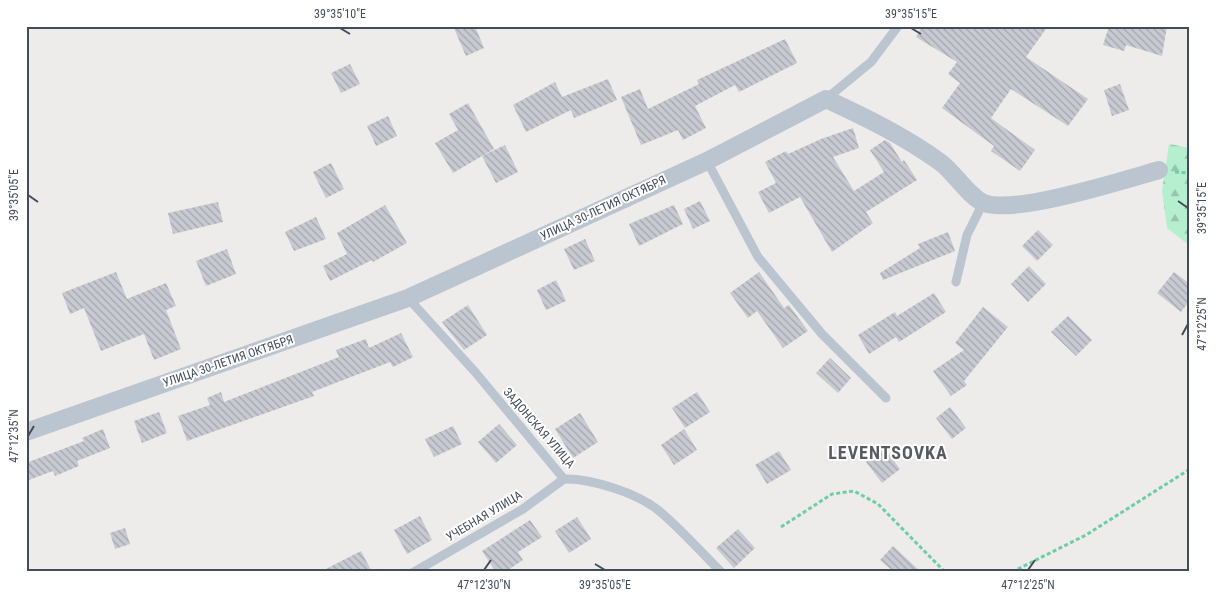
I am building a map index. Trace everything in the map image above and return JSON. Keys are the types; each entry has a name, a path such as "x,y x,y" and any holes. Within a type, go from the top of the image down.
{"street":[{"name":"УЛИЦА 30-ЛЕТИЯ ОКТЯБРЯ","path":"26,432 408,298 706,160 826,99"},
{"path":"826,99 871,119 941,162 983,203 1002,208 1052,198 1159,170"}],"lane":[{"path":"826,99 871,62 898,26"},
{"path":"706,160 758,257 822,334 886,398"},
{"path":"956,282 967,235 983,203"},
{"name":"ЗАДОНСКАЯ УЛИЦА","path":"408,298 476,373 564,479 580,478 632,495 657,509 721,572"},
{"name":"УЧЕБНАЯ УЛИЦА","path":"414,572 523,509 564,479"}],"path":[{"path":"1012,572 1086,535 1190,469"},
{"path":"781,527 832,494 854,491 878,504 945,572"}],"green space":[{"path":"1169,144 1190,148 1190,246 1167,228 1162,191"}],"building":[{"path":"453,26 475,26 484,48 466,56"},
{"path":"922,26 1048,26 1026,57 1088,99 1068,126 1011,89 991,118 1035,150 1020,171 991,151 994,146 942,108 960,83 948,74 957,62 916,37"},
{"path":"1109,26 1167,26 1162,56 1126,45 1124,51 1103,45"},
{"path":"785,39 797,63 739,92 735,85 695,106 706,128 683,140 678,130 641,145 621,97 640,89 648,109 699,84 697,80"},
{"path":"350,64 360,84 341,93 331,73"},
{"path":"608,79 617,100 574,118 571,110 526,132 513,105 555,82 562,97"},
{"path":"1120,84 1129,110 1112,116 1104,90"},
{"path":"468,103 494,149 453,173 435,143 458,130 449,114"},
{"path":"388,116 397,136 376,146 367,126"},
{"path":"853,128 859,148 833,157 854,191 884,172 870,150 885,140 890,143 902,162 904,160 917,180 866,212 873,223 832,252 800,197 769,213 758,192 776,183 765,162 786,151 788,154 821,139"},
{"path":"505,145 518,172 496,183 482,156"},
{"path":"331,163 344,189 326,198 313,172"},
{"path":"700,201 710,221 693,229 684,209"},
{"path":"218,202 223,222 173,234 168,213"},
{"path":"385,205 407,243 373,262 372,260 330,281 323,266 347,254 337,233"},
{"path":"674,205 683,224 639,246 629,224"},
{"path":"316,217 326,239 294,251 285,232"},
{"path":"1038,230 1053,245 1037,261 1022,246"},
{"path":"948,232 955,251 883,280 880,273 920,248 918,244"},
{"path":"585,239 595,261 574,270 564,249"},
{"path":"227,249 236,274 206,286 196,261"},
{"path":"1029,266 1046,284 1028,302 1011,284"},
{"path":"116,272 127,299 166,283 176,306 166,310 181,349 154,360 144,334 101,351 84,308 70,314 62,293"},
{"path":"759,272 784,308 789,305 808,331 783,348 757,311 748,318 730,293"},
{"path":"1174,272 1190,284 1190,300 1181,312 1157,293"},
{"path":"556,280 566,301 546,310 537,290"},
{"path":"934,293 946,312 899,342 896,337 869,354 858,335 895,312 897,316"},
{"path":"468,305 487,335 464,350 442,322"},
{"path":"983,307 1008,327 964,381 967,385 951,396 933,371 964,350 955,343"},
{"path":"1068,316 1092,340 1076,356 1051,332"},
{"path":"401,333 413,357 393,367 390,362 312,392 314,396 187,441 178,416 210,405 207,398 221,392 224,402 339,357 336,350 366,339 369,348"},
{"path":"830,358 851,378 838,393 816,373"},
{"path":"697,392 710,412 685,428 672,408"},
{"path":"950,407 966,428 952,439 936,418"},
{"path":"159,412 167,433 142,443 134,421"},
{"path":"580,413 598,442 573,458 555,429"},
{"path":"499,424 517,445 496,463 478,442"},
{"path":"453,426 462,444 434,457 425,439"},
{"path":"103,429 110,448 77,461 79,466 55,476 53,471 26,481 26,463 84,441 82,438"},
{"path":"684,429 697,450 674,465 661,445"},
{"path":"884,448 900,469 882,483 866,462"},
{"path":"779,451 791,470 767,484 755,465"},
{"path":"420,516 432,540 407,554 394,530"},
{"path":"577,517 591,539 569,553 555,531"},
{"path":"530,520 542,537 518,552 523,560 505,572 496,572 482,551"},
{"path":"125,528 130,544 115,549 110,533"},
{"path":"738,529 755,548 734,568 716,548"},
{"path":"893,546 921,572 894,572 880,560"},
{"path":"361,551 372,572 320,572"}],"district":[{"name":"LEVENTSOVKA","path":"888,453"}]}
